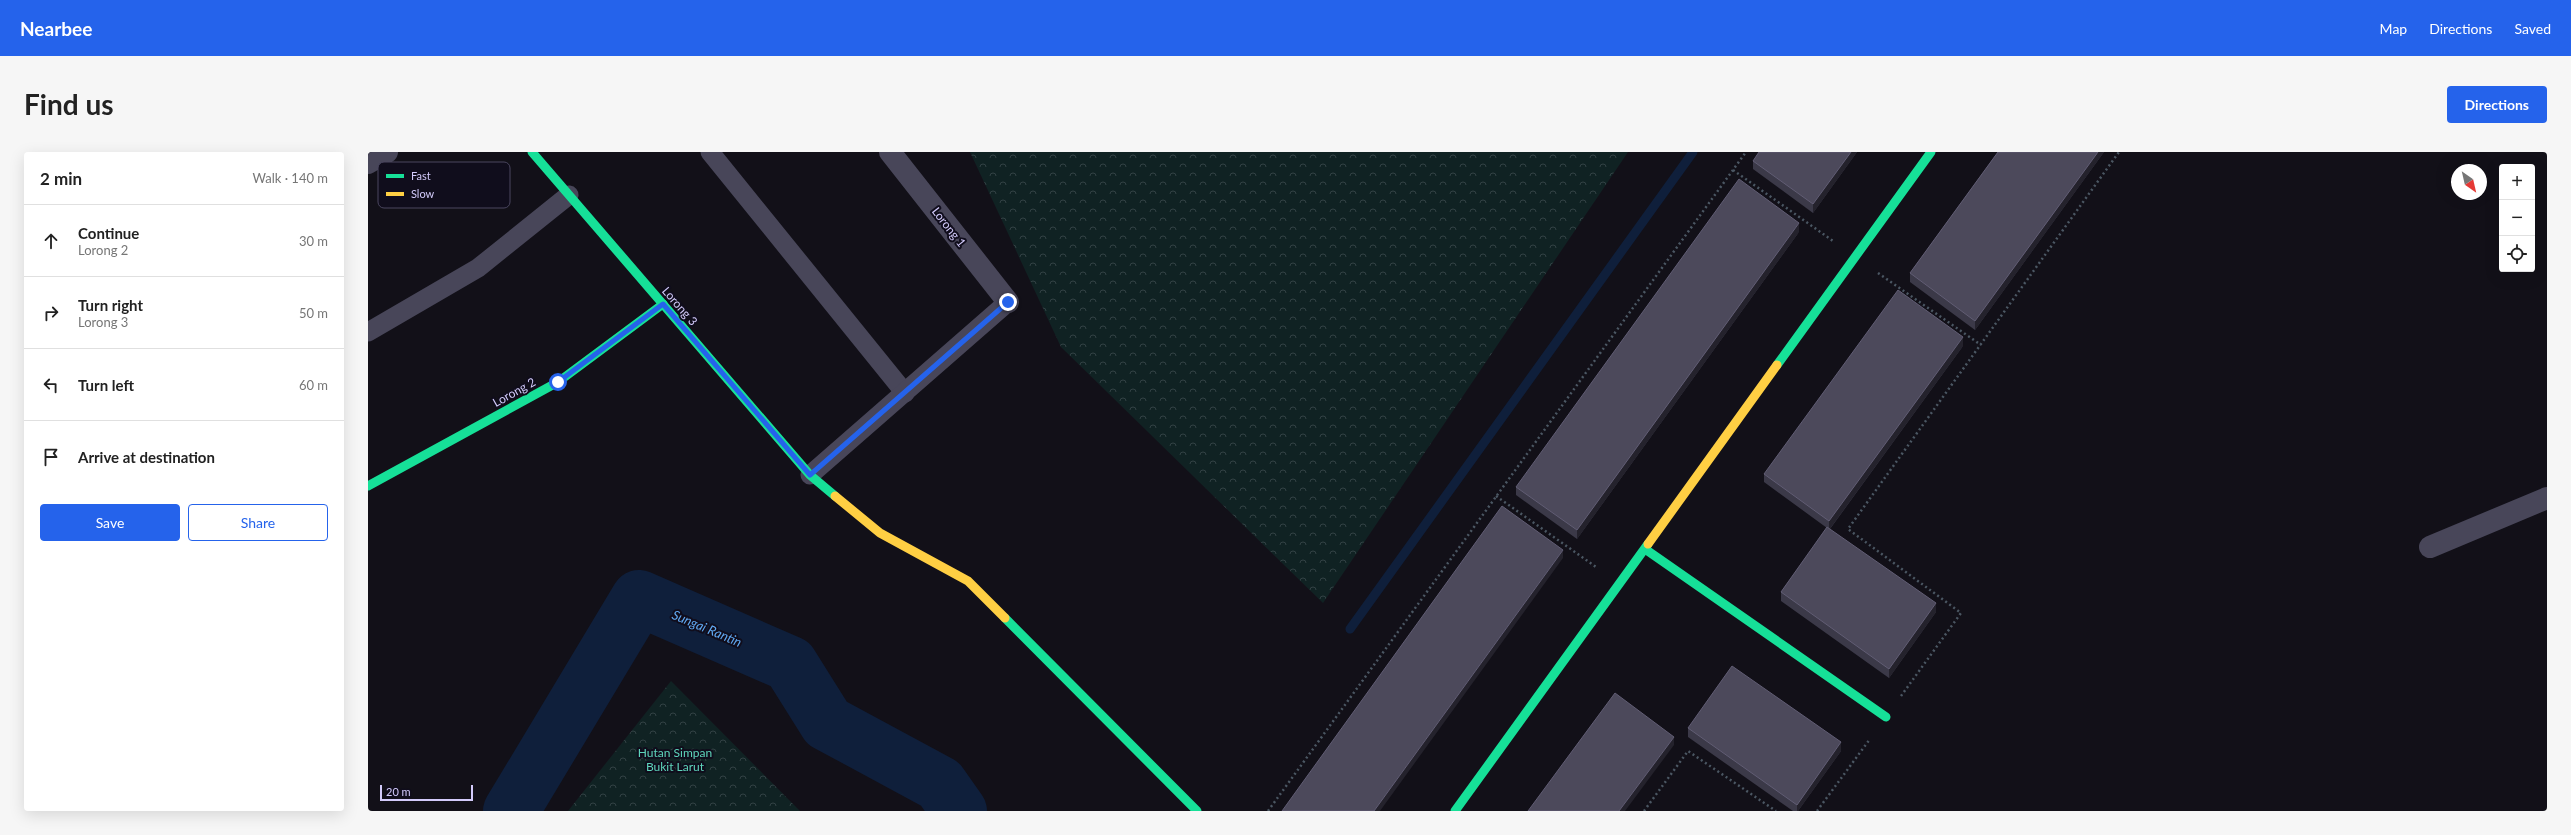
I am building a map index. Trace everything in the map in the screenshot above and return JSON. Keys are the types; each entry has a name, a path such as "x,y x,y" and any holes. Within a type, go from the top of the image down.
{"street":[{"path":"368,162 387,152"},
{"name":"Lorong 3","path":"532,152 810,475 880,533 968,581 1197,811"},
{"name":"Lorong 1","path":"890,152 1008,302"},
{"path":"1455,811 1931,152"},
{"name":"Lorong 2","path":"368,486 558,382 663,304"},
{"path":"2430,547 2547,498"},
{"path":"1645,550 1886,717"}],"lane":[{"path":"710,152 905,393"},
{"path":"368,332 478,268 569,195"},
{"path":"810,475 1008,302"}],"path":[{"path":"1268,811 1746,152"},
{"path":"1817,811 1961,613 1848,529 2119,152"},
{"path":"1496,496 1620,584"},
{"path":"1644,811 1688,751 1776,811"}],"green space":[{"path":"970,152 1628,152 1323,603 1061,347"},
{"name":"Hutan Simpan Bukit Larut","path":"671,681 800,811 568,811"}],"building":[{"path":"1759,152 1851,152 1813,204 1753,161"},
{"path":"1998,152 2098,152 1975,321 1910,273"},
{"path":"1739,179 1799,223 1577,530 1516,487"},
{"path":"1898,290 1963,337 1829,521 1764,474"},
{"path":"1502,506 1563,550 1374,811 1282,811"},
{"path":"1827,527 1936,603 1889,669 1781,592"},
{"path":"1732,666 1841,742 1797,805 1688,728"},
{"path":"1615,693 1674,737 1619,811 1528,811"}],"waterway":[{"path":"1350,629 1693,152"},
{"name":"Sungai Rantin","path":"511,811 639,598 790,664 827,723 940,784 959,811"}],"traffic: fast":[{"path":"532,152 810,475 835,496"},
{"path":"1777,365 1931,152"},
{"path":"368,486 558,382 663,304"},
{"path":"1455,811 1648,544"},
{"path":"1645,549 1886,717"},
{"path":"1005,618 1197,811"}],"traffic: slow":[{"path":"1648,544 1777,365"},
{"path":"835,496 880,533 968,581 1005,618"}],"route":[{"path":"558,382 663,304 810,475 1008,302"}]}
